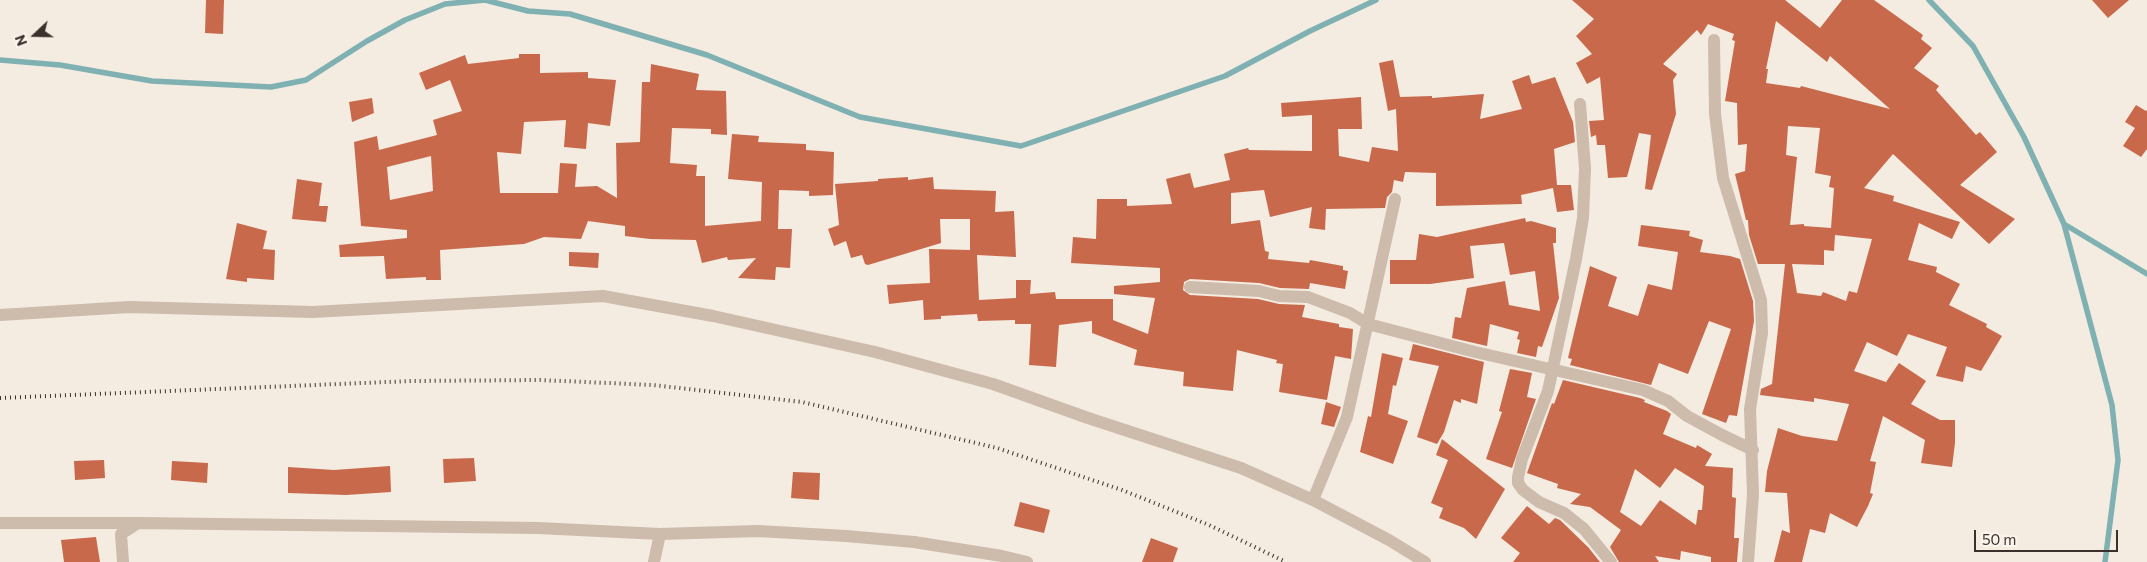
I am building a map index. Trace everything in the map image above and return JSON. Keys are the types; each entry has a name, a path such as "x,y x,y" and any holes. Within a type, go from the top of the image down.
{"street":[{"path":"1714,40 1715,114 1723,178 1761,300 1762,333 1750,410 1753,450 1753,494 1748,562"},
{"path":"1580,104 1586,168 1583,218 1564,321 1548,391 1522,458 1518,483 1523,490 1539,502 1564,514 1584,529 1611,562"},
{"path":"1313,500 1347,417 1395,199"},
{"path":"1190,287 1259,291 1279,296 1308,297 1350,313 1368,324 1475,352 1553,368 1643,390 1668,401 1687,416 1722,436 1753,450"},
{"path":"0,315 129,307 313,312 603,296 713,316 875,352 993,384 1088,418 1241,468 1313,500 1389,540 1425,562"},
{"path":"0,523 538,528 660,534 758,532 846,536 914,542 1001,559 1027,562"},
{"path":"123,562 121,534 138,523"},
{"path":"654,562 660,534"}],"building":[{"path":"206,0 224,0 223,34 205,33"},
{"path":"1572,0 1785,0 1820,28 1842,0 1874,0 1923,35 1921,39 1932,48 1914,68 1939,86 1936,90 1976,135 1980,132 1997,152 1960,185 2015,219 1989,244 1893,154 1864,188 1894,196 1893,201 1960,222 1952,239 1919,223 1908,260 1937,267 1936,272 1960,284 1949,305 1987,324 1986,327 2002,336 1981,371 1966,366 1963,382 1936,376 1947,347 1908,334 1897,356 1867,342 1854,371 1886,382 1899,363 1926,381 1911,404 1940,420 1955,420 1952,467 1921,463 1925,440 1883,416 1870,461 1876,462 1870,493 1873,494 1857,527 1830,513 1825,533 1810,529 1802,562 1774,562 1782,530 1790,533 1787,493 1765,492 1767,471 1778,428 1802,436 1837,441 1849,404 1814,398 1814,402 1760,395 1761,389 1772,384 1785,264 1758,264 1749,235 1748,220 1746,220 1735,174 1745,171 1747,144 1738,145 1737,103 1725,101 1735,41 1732,40 1734,34 1708,24 1701,35 1697,30 1663,64 1677,74 1673,80 1676,114 1652,190 1645,189 1651,135 1639,133 1627,177 1608,178 1605,145 1597,145 1596,135 1591,137 1589,121 1604,120 1600,77 1587,84 1576,63 1592,54 1576,36 1594,19","holes":["1776,21 1827,62 1830,56 1890,109 1801,86 1800,88 1766,83 1768,69 1766,69","1788,126 1820,128 1815,173 1831,176 1829,187 1834,188 1831,228 1804,226 1804,224 1790,225 1797,157 1786,155","1835,235 1872,239 1857,293 1849,291 1846,301 1823,292 1821,296 1797,293 1792,264 1824,265 1824,250 1834,251"]},
{"path":"2092,0 2129,0 2108,18"},
{"path":"519,54 540,54 540,73 588,72 588,78 616,80 610,126 588,123 586,149 564,147 566,120 524,122 521,154 497,152 500,193 558,193 560,163 577,164 575,187 597,186 617,198 616,143 640,142 642,82 650,82 651,64 699,74 696,90 726,91 727,135 711,134 711,129 672,128 670,163 697,165 696,176 705,176 705,226 761,221 762,182 728,179 732,134 759,136 758,142 806,144 806,150 834,152 833,195 809,196 809,191 779,190 778,229 792,229 790,268 776,267 775,280 738,278 756,258 728,260 727,257 702,263 696,240 650,239 625,236 625,226 588,221 581,239 544,237 524,244 440,250 441,280 426,280 426,277 386,279 384,256 340,257 339,245 407,238 407,230 361,226 354,142 377,136 379,150 437,135 433,120 462,111 450,80 426,90 419,73 465,55 468,64 519,58","holes":["431,156 433,191 390,200 387,167"]},
{"path":"1393,60 1400,97 1432,96 1432,98 1484,94 1480,119 1522,109 1512,81 1529,75 1532,84 1555,77 1573,122 1575,142 1554,149 1557,185 1571,185 1574,210 1557,212 1553,188 1521,195 1522,204 1436,206 1436,173 1405,172 1403,182 1394,180 1392,192 1387,197 1385,208 1326,209 1325,230 1309,228 1312,207 1270,217 1264,190 1231,193 1231,224 1260,220 1265,251 1269,252 1268,259 1309,263 1310,260 1343,266 1343,270 1348,271 1345,289 1310,283 1309,289 1280,288 1259,283 1190,279 1184,282 1183,290 1190,295 1258,299 1279,304 1305,305 1302,317 1339,324 1339,327 1353,329 1351,359 1335,356 1327,400 1279,392 1283,364 1276,363 1277,360 1237,350 1233,391 1183,386 1184,372 1134,365 1137,350 1092,333 1092,321 1059,325 1056,367 1029,365 1031,324 1015,324 1015,320 978,321 977,314 941,316 941,319 924,320 923,300 889,304 887,285 930,283 929,249 970,250 970,219 940,219 941,243 868,265 865,264 862,255 851,258 846,241 834,246 828,229 839,225 835,184 878,181 878,179 908,177 908,180 933,177 934,189 996,191 995,212 1014,211 1016,257 977,255 979,300 1016,298 1016,280 1031,280 1030,294 1055,292 1056,299 1113,299 1113,320 1148,334 1155,298 1114,294 1114,286 1160,282 1160,268 1071,263 1073,237 1096,239 1097,199 1127,199 1127,206 1172,204 1166,179 1190,173 1194,188 1230,180 1224,154 1248,148 1249,150 1312,151 1312,115 1282,117 1281,103 1361,97 1362,129 1338,129 1339,156 1369,162 1372,147 1398,151 1396,109 1388,111 1379,63"},
{"path":"372,98 374,113 352,122 349,102"},
{"path":"2136,105 2147,110 2147,149 2141,157 2123,146 2135,128 2125,122"},
{"path":"297,179 322,183 319,206 328,206 326,222 292,219"},
{"path":"1525,218 1526,222 1531,221 1556,228 1556,243 1553,243 1559,298 1542,347 1538,346 1536,357 1517,353 1520,340 1517,339 1519,332 1490,324 1487,346 1452,338 1455,317 1461,318 1467,288 1505,281 1509,305 1540,311 1535,271 1510,275 1504,243 1470,246 1474,278 1430,284 1390,284 1390,260 1416,260 1419,234 1437,237"},
{"path":"237,223 267,231 263,249 275,250 274,280 247,278 247,282 226,279"},
{"path":"1641,225 1690,231 1689,236 1703,240 1700,252 1740,259 1753,301 1754,321 1737,416 1729,415 1726,423 1702,414 1731,329 1709,321 1688,374 1659,363 1651,385 1570,365 1572,359 1568,358 1590,266 1617,277 1608,306 1638,316 1648,284 1672,290 1678,252 1638,246"},
{"path":"569,252 599,253 598,268 569,266"},
{"path":"1413,344 1484,362 1477,404 1461,399 1461,403 1454,400 1444,432 1437,444 1417,437 1439,366 1409,360"},
{"path":"1382,353 1403,358 1396,386 1393,385 1388,414 1408,421 1393,464 1360,452 1368,416 1371,417"},
{"path":"1510,369 1532,373 1527,397 1536,399 1512,468 1486,459 1502,412 1499,411"},
{"path":"1563,380 1640,398 1645,400 1644,402 1671,414 1663,434 1696,448 1697,445 1712,454 1705,466 1733,468 1732,497 1736,498 1734,538 1739,538 1737,562 1711,562 1711,557 1681,551 1680,560 1655,556 1659,562 1619,562 1610,547 1621,530 1590,507 1570,504 1581,494 1557,488 1558,484 1527,473 1552,403 1554,404","holes":["1675,468 1704,486 1702,510 1698,510 1696,525 1660,500 1641,526 1620,512 1635,469 1660,488"]},
{"path":"1326,402 1341,407 1334,427 1321,424"},
{"path":"1442,439 1505,489 1476,539 1464,528 1439,518 1443,508 1431,503 1448,460 1436,455"},
{"path":"474,458 476,481 444,483 443,459"},
{"path":"104,460 105,478 75,480 74,461"},
{"path":"172,461 208,463 207,483 171,480"},
{"path":"390,466 391,492 346,495 288,493 288,467 334,470"},
{"path":"793,472 820,473 819,500 791,498"},
{"path":"1020,502 1050,510 1044,533 1014,526"},
{"path":"1527,506 1549,524 1555,518 1560,520 1588,547 1600,562 1513,562 1520,553 1501,538"},
{"path":"96,537 100,562 64,562 61,540"},
{"path":"1151,538 1178,548 1173,562 1142,562"}],"waterway":[{"path":"0,60 60,65 152,81 271,87 306,80 367,41 405,20 445,4 485,0 528,11 570,14 707,55 860,117 1021,146 1225,76 1310,31 1376,0"},
{"path":"1929,0 1973,46 2024,137 2064,224 2112,405 2118,460 2105,562"},
{"path":"2064,224 2147,274"}],"railway":[{"path":"0,398 411,381 540,380 653,385 802,402 997,448 1122,490 1209,525 1286,562"}]}
